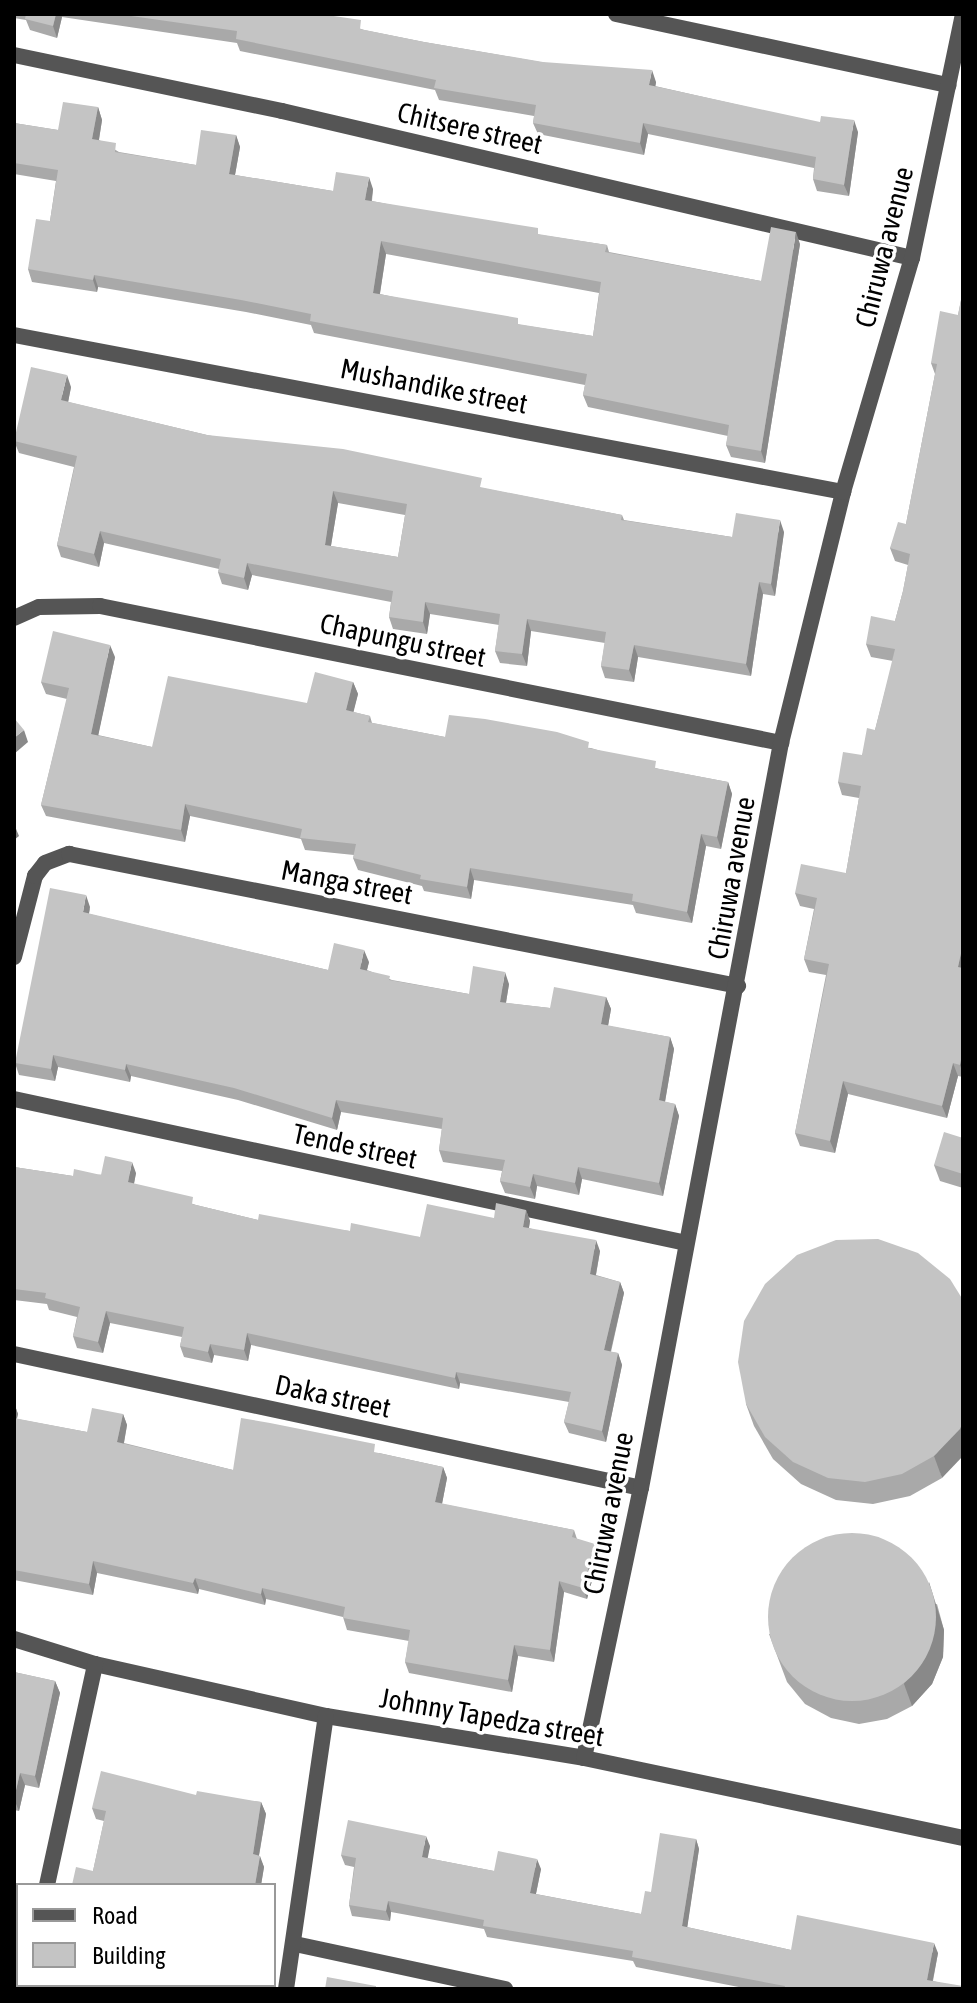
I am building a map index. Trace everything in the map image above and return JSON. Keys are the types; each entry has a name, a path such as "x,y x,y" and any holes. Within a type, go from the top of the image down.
{"street":[{"path":"616,14 948,85"},
{"name":"Chiruwa avenue","path":"584,1758 641,1488 738,986 781,743 843,492 912,258 963,14"},
{"name":"Chitsere street","path":"14,55 282,111 912,258"},
{"name":"Mushandike street","path":"14,335 843,492"},
{"name":"Chapungu street","path":"14,618 39,607 100,606 781,743"},
{"name":"Manga street","path":"14,957 35,876 45,863 69,854 738,986"},
{"name":"Tende street","path":"14,1099 686,1243"},
{"name":"Daka street","path":"14,1354 641,1488"},
{"name":"Johnny Tapedza street","path":"14,1639 95,1664 326,1716 584,1758 963,1838"},
{"path":"47,1883 95,1664"},
{"path":"286,1989 326,1716"},
{"path":"295,1944 505,1989"}],"building":[{"path":"26,14 56,14 53,26 25,19"},
{"path":"117,14 320,14 361,20 360,29 424,42 543,62 652,70 649,85 820,122 821,116 854,120 844,185 813,179 816,157 643,123 640,143 533,123 536,105 434,88 436,80 236,39 237,31"},
{"path":"63,102 98,107 92,139 116,143 115,152 196,165 201,130 236,135 229,174 333,191 336,172 369,177 365,200 538,228 538,234 607,245 605,252 761,281 771,227 796,232 761,451 726,445 729,425 583,395 587,374 310,321 311,314 241,300 94,275 93,280 28,269 36,219 50,221 58,170 14,163 14,123 58,130","holes":["381,241 601,282 593,336 518,324 518,318 373,293"]},
{"path":"963,290 963,944 958,967 963,968 963,1049 960,1065 953,1063 942,1106 843,1081 830,1141 795,1133 829,964 804,959 817,898 795,893 801,864 846,873 861,786 838,782 843,752 862,755 867,728 875,730 895,649 866,644 871,616 895,621 910,554 890,548 898,522 906,524 937,364 931,363 940,311 958,315"},
{"path":"31,367 67,375 61,400 207,435 343,449 482,478 480,487 622,515 621,520 732,537 736,513 780,520 771,584 759,582 746,664 634,645 629,670 601,666 606,632 527,619 522,654 495,651 500,614 425,602 423,622 389,617 393,591 247,563 244,578 218,572 221,559 100,531 94,554 57,545 77,456 14,441","holes":["333,491 407,504 398,557 325,545"]},
{"path":"53,631 110,645 91,734 152,747 168,676 307,703 315,672 353,682 346,710 370,716 368,722 445,737 449,715 485,719 557,732 589,742 588,748 656,761 655,768 728,782 717,837 701,834 687,912 632,901 633,894 470,868 467,887 420,879 421,875 353,858 356,844 300,838 302,829 185,804 181,830 41,805 69,688 41,682"},
{"path":"14,718 24,730 14,738"},
{"path":"50,888 86,895 83,912 328,970 334,943 364,950 360,969 390,976 389,980 469,994 473,966 505,972 500,1002 550,1008 554,987 606,997 601,1024 670,1037 659,1100 675,1104 659,1183 578,1167 575,1183 533,1174 530,1187 500,1181 505,1160 439,1150 443,1118 336,1100 332,1118 234,1088 126,1064 125,1070 53,1055 51,1069 15,1063"},
{"path":"944,1132 963,1138 963,1174 934,1165"},
{"path":"105,1156 132,1162 128,1182 193,1197 192,1204 258,1220 259,1214 350,1231 351,1223 420,1237 427,1204 494,1218 496,1203 526,1210 523,1227 596,1240 590,1274 620,1282 604,1350 618,1353 602,1431 564,1422 571,1392 456,1372 455,1378 247,1333 244,1350 210,1344 208,1352 180,1346 184,1327 106,1311 98,1342 73,1336 80,1307 45,1298 46,1293 14,1289 14,1167 73,1176 74,1169 101,1175"},
{"path":"878,1239 918,1253 950,1279 963,1300 963,1422 934,1456 902,1474 865,1482 828,1478 793,1462 765,1437 746,1404 738,1362 744,1321 765,1284 797,1255 836,1240"},
{"path":"92,1408 123,1414 117,1442 233,1470 241,1418 375,1444 374,1452 443,1467 435,1502 574,1530 572,1537 595,1544 583,1588 559,1581 550,1650 514,1645 508,1680 405,1662 410,1630 343,1618 345,1607 262,1588 261,1594 195,1578 193,1583 93,1561 89,1584 14,1570 14,1418 87,1432"},
{"path":"852,1533 884,1539 911,1558 930,1585 936,1617 930,1649 911,1676 884,1695 852,1701 820,1695 793,1676 774,1649 768,1617 774,1585 793,1558 820,1539"},
{"path":"14,1672 55,1681 35,1776 20,1773 14,1799"},
{"path":"101,1771 196,1795 197,1791 261,1802 253,1854 260,1856 255,1883 72,1883 76,1867 93,1871 106,1811 92,1808"},
{"path":"348,1820 426,1836 422,1857 494,1871 498,1851 537,1859 530,1893 641,1914 645,1891 651,1892 660,1833 696,1839 682,1926 791,1950 797,1915 934,1943 927,1980 963,1986 963,1989 784,1989 785,1986 632,1957 633,1951 483,1926 484,1920 388,1901 386,1911 349,1905 356,1858 341,1855"},
{"path":"327,1977 376,1986 376,1989 325,1989"},
{"path":"58,1987 244,1987 244,1989"}]}
